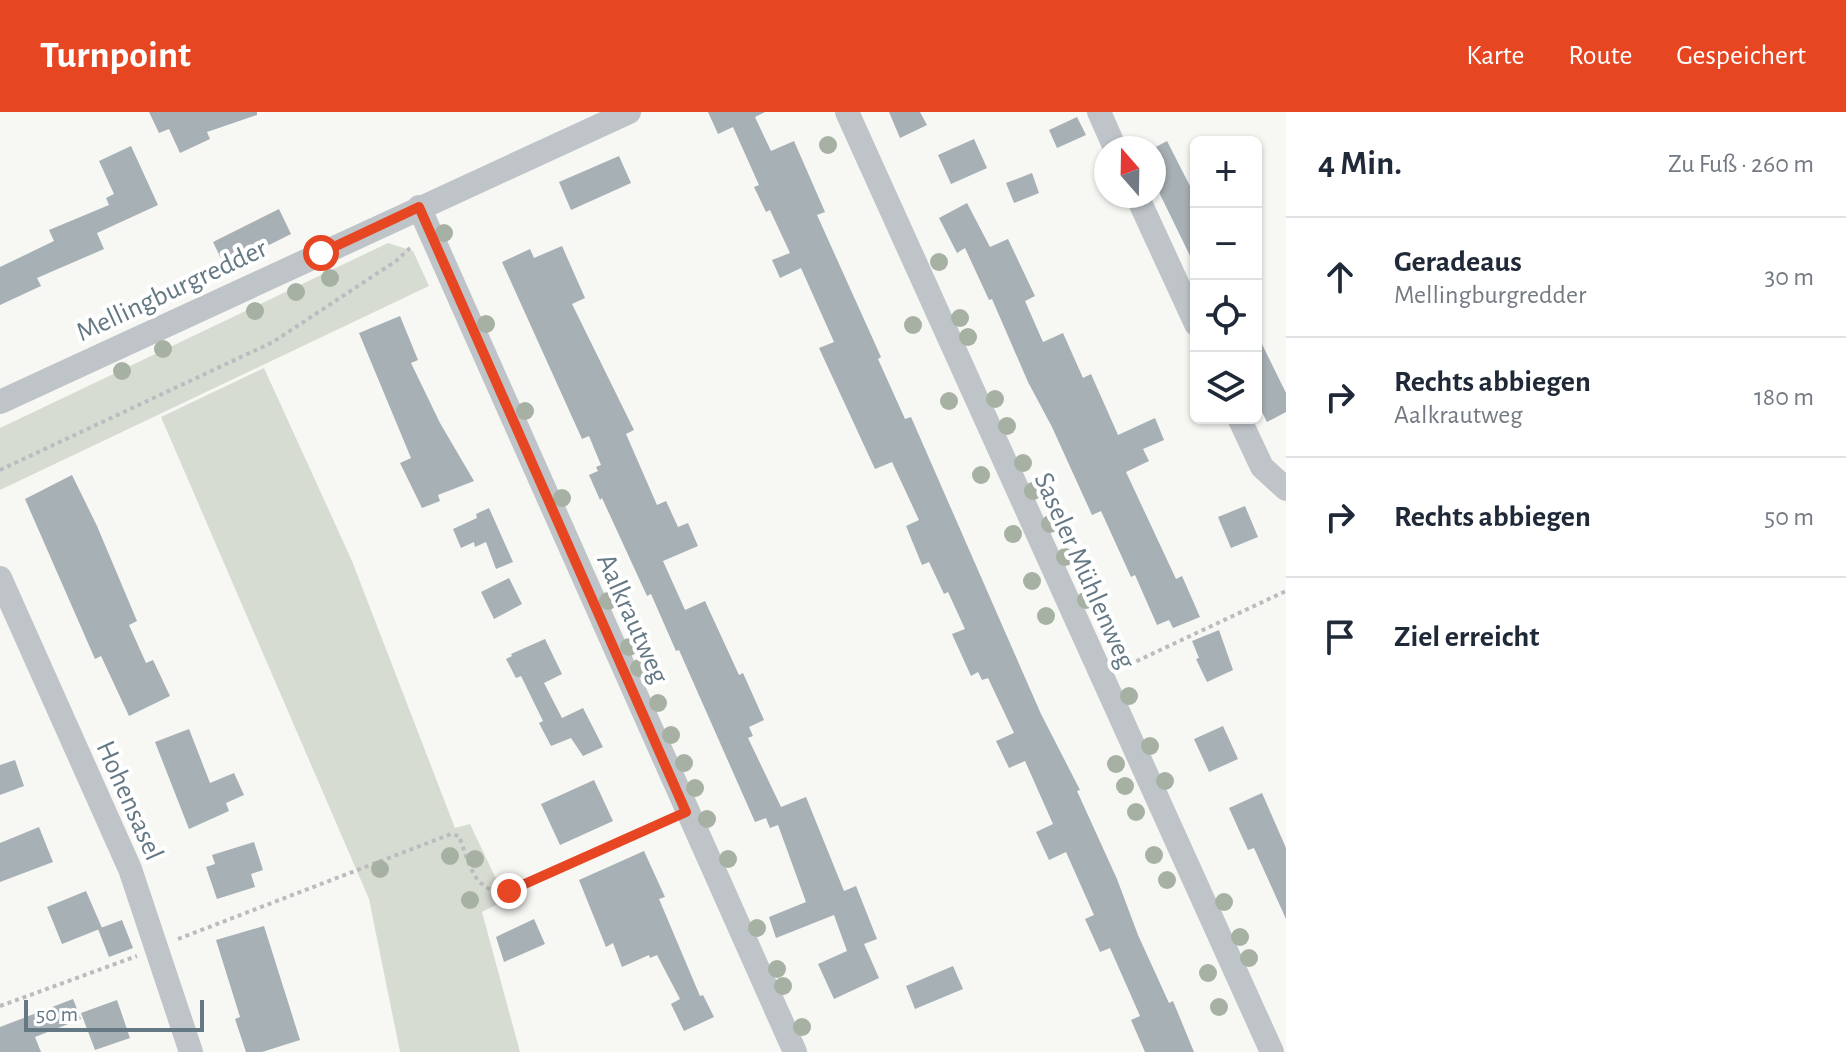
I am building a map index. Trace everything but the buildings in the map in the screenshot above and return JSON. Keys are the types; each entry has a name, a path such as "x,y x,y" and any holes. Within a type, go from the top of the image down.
{"street":[{"name":"Mellingburgredder","path":"0,402 629,112"},
{"name":"Saseler Mühlenweg","path":"847,112 1272,1052"},
{"path":"1099,112 1110,136"},
{"name":"Aalkrautweg","path":"419,207 795,1052"},
{"path":"1143,208 1190,311"},
{"path":"1242,424 1262,467 1286,489"},
{"name":"Hohensasel","path":"0,578 130,869 191,1052"}],"path":[{"path":"0,470 273,342 396,261 430,230"},
{"path":"1102,677 1286,591"},
{"path":"0,1006 451,834 459,836 479,884 498,892 509,891 686,812"}],"shaded area":[{"path":"388,243 413,251 429,286 0,490 0,428"},
{"path":"264,368 352,561 455,828 470,824 506,900 482,912 520,1052 400,1052 369,899 161,417"}],"route":[{"path":"321,253 419,207 686,812 509,891"}]}
